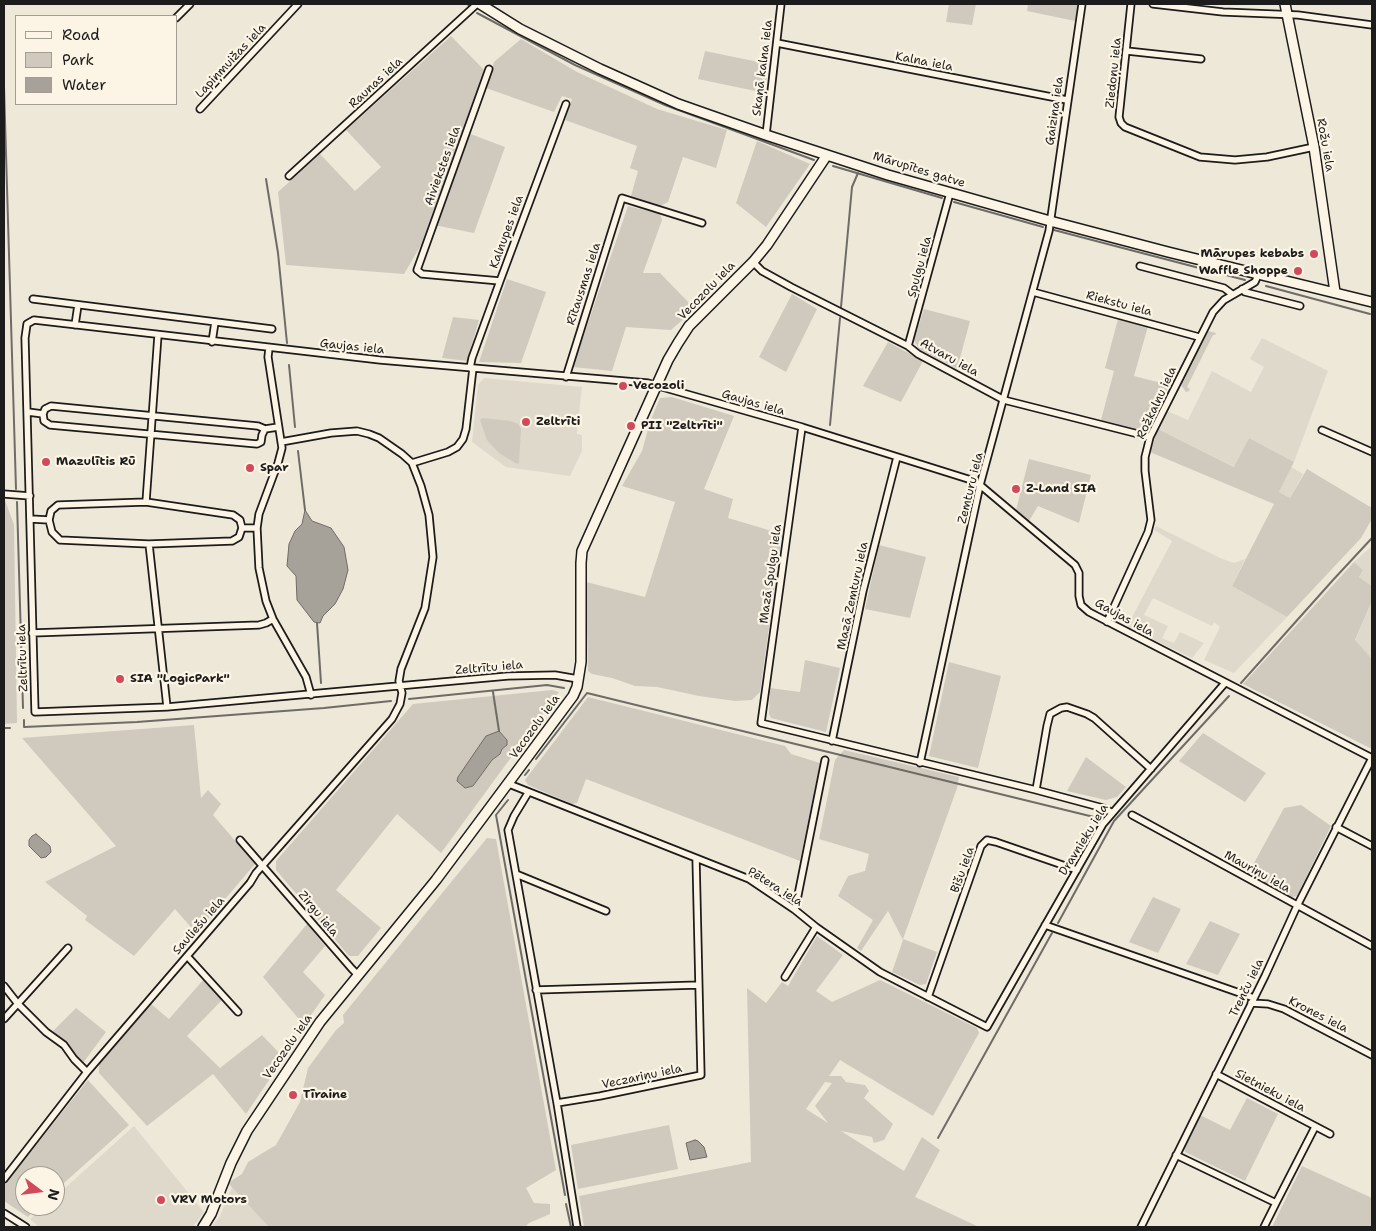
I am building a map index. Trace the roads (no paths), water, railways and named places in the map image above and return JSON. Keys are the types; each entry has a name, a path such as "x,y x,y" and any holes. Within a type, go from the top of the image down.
{"street":[{"path":"178,16 190,4"},
{"name":"Lapiņmuižas iela","path":"200,109 298,4"},
{"name":"Mārupītes gatve","path":"478,4 520,29 600,69 678,104 766,135 950,193 1257,278 1335,292 1372,302"},
{"name":"Raunas iela","path":"289,176 478,4"},
{"name":"Skaņā kalna iela","path":"766,135 781,4"},
{"name":"Gaiziņa iela","path":"1050,220 1082,4"},
{"name":"Ziedoņu iela","path":"1131,4 1119,117 1125,127 1200,157 1235,160 1267,157 1314,147"},
{"path":"1153,4 1223,12 1288,15 1372,25"},
{"name":"Rožu iela","path":"1285,4 1314,147 1335,292"},
{"name":"Kalna iela","path":"777,43 1067,100"},
{"path":"1127,51 1201,59"},
{"name":"Aiviekstes iela","path":"489,69 416,270 422,274 500,280"},
{"name":"Kalnupes iela","path":"412,463 448,452 463,439 466,429 472,358 566,104"},
{"name":"Vecozolu iela","path":"203,1227 211,1214 231,1163 247,1131 320,1022 442,873 573,696 578,679 581,650 580,564 582,551 657,385 678,343 690,326 753,262 767,245 827,155"},
{"name":"Spulgu iela","path":"908,346 950,193"},
{"name":"Rītausmas iela","path":"566,377 622,198 702,223"},
{"name":"Zemturu iela","path":"920,763 980,485 1033,292 1049,231 1050,220"},
{"name":"Atvaru iela","path":"753,262 762,271 791,287 908,346 918,354 1004,400 1150,437"},
{"path":"1140,266 1224,288 1232,294"},
{"path":"1257,278 1262,296"},
{"name":"Rožkalnu iela","path":"1107,622 1148,532 1151,520 1145,471 1145,457 1150,437 1199,337 1217,306 1257,278"},
{"path":"1242,289 1245,292 1300,306"},
{"name":"Riekstu iela","path":"1033,292 1199,337"},
{"path":"33,299 272,329"},
{"path":"75,325 78,305"},
{"name":"Gaujas iela","path":"26,327 27,324 34,320 404,363 657,385 897,456 968,479 980,485 1075,565 1079,573 1081,605 1089,612 1372,758"},
{"path":"212,342 214,322"},
{"name":"Zeltrītu iela","path":"26,327 35,712 167,707 533,675 554,675 578,679"},
{"path":"146,502 158,335"},
{"path":"269,348 268,357 282,448 259,514 257,528 259,568 266,601 273,619 306,677 311,695"},
{"path":"265,429 261,442 256,444 50,425 44,421 43,414 45,409 51,406 258,426 265,429 278,427"},
{"path":"28,412 43,414"},
{"name":"Mazā Spulgu iela","path":"802,427 761,724 832,740"},
{"path":"1322,430 1372,452"},
{"path":"281,442 331,433 357,431 379,438 412,463 429,515 433,557 425,608 401,669 400,686"},
{"name":"Mazā Zemturu iela","path":"832,740 863,591 897,456"},
{"path":"4,494 30,496"},
{"path":"146,502 234,515 240,520 242,528 238,537 232,541 149,544 60,540 52,532 49,520 51,511 58,505 146,502"},
{"path":"31,520 49,520"},
{"path":"242,528 257,528"},
{"path":"149,544 167,707"},
{"path":"32,633 259,625 273,619"},
{"name":"Dravnieku iela","path":"987,1027 1111,812 1225,683"},
{"name":"Sauliešu iela","path":"4,1178 86,1072 392,719 400,704 402,693 400,686"},
{"path":"1036,790 1050,714 1060,708 1067,707 1094,718 1151,769"},
{"path":"832,740 1036,790 1103,808 1111,812"},
{"name":"Trenču iela","path":"1141,1227 1297,906 1372,758"},
{"path":"795,910 825,760"},
{"name":"Pētera iela","path":"509,784 749,879 880,972 987,1027"},
{"path":"528,793 508,830 557,1103 577,1227"},
{"name":"Mauriņu iela","path":"1132,815 1372,946"},
{"path":"1336,827 1372,846"},
{"name":"Zirgu iela","path":"240,840 358,975"},
{"name":"Bišu iela","path":"928,997 981,846 987,840 1077,870"},
{"name":"Veczariņu iela","path":"557,1103 701,1075 696,858"},
{"path":"516,874 606,911"},
{"name":"Krones iela","path":"1045,924 1252,1001 1284,1009 1372,1055"},
{"path":"785,977 816,927"},
{"path":"4,1019 68,948"},
{"path":"187,956 238,1012"},
{"path":"536,990 698,985"},
{"path":"4,986 18,1004 46,1032 64,1045 74,1060 86,1072"},
{"name":"Sietnieku iela","path":"1216,1074 1330,1134"},
{"name":"Sietnieku iela","path":"1264,1227 1315,1126"},
{"path":"1176,1155 1276,1202"},
{"path":"4,1213 26,1227"}],"water":[{"path":"305,510 312,521 331,528 344,547 348,570 343,589 335,604 323,616 320,623 314,622 297,600 296,576 287,566 289,544 295,531 302,524"},
{"path":"499,731 507,740 507,745 492,760 473,786 465,788 457,781 458,777 486,736"},
{"path":"36,834 50,846 51,852 46,857 41,858 29,846 29,840"},
{"path":"695,1140 704,1147 707,1157 690,1160 686,1143"}],"waterway":[{"path":"477,13 575,65 665,105 814,160"},
{"path":"4,87 16,489"},
{"path":"833,166 942,198"},
{"path":"841,307 852,187 858,173"},
{"path":"266,179 278,253 287,343"},
{"path":"954,202 1043,227"},
{"path":"1054,230 1245,280"},
{"path":"1266,286 1370,314"},
{"path":"830,425 840,318"},
{"path":"289,365 295,427"},
{"path":"298,451 305,510"},
{"path":"17,502 23,708"},
{"path":"1241,683 1372,538"},
{"path":"317,623 321,683"},
{"path":"409,699 547,685 564,688"},
{"path":"493,692 499,731"},
{"path":"536,759 587,693 1098,818"},
{"path":"1058,923 1114,821 1229,696"},
{"path":"24,720 24,727 137,722 391,701"},
{"path":"4,728 10,728"},
{"path":"525,775 529,770"},
{"path":"508,800 496,815 565,1195"},
{"path":"938,1138 1052,933"},
{"path":"566,1204 571,1227"}],"place":[{"name":"Mārupes kebabs","path":"1314,254"},
{"name":"Waffle Shoppe","path":"1298,271"},
{"name":"Vecozoli","path":"623,386"},
{"name":"Zeltrīti","path":"526,422"},
{"name":"PII \"Zeltrīti\"","path":"631,426"},
{"name":"Mazulītis Rū","path":"46,462"},
{"name":"Spar","path":"250,468"},
{"name":"Z-Land SIA","path":"1016,489"},
{"name":"SIA \"LogicPark\"","path":"120,679"},
{"name":"Tīraine","path":"293,1095"},
{"name":"VRV Motors","path":"161,1200"}]}
